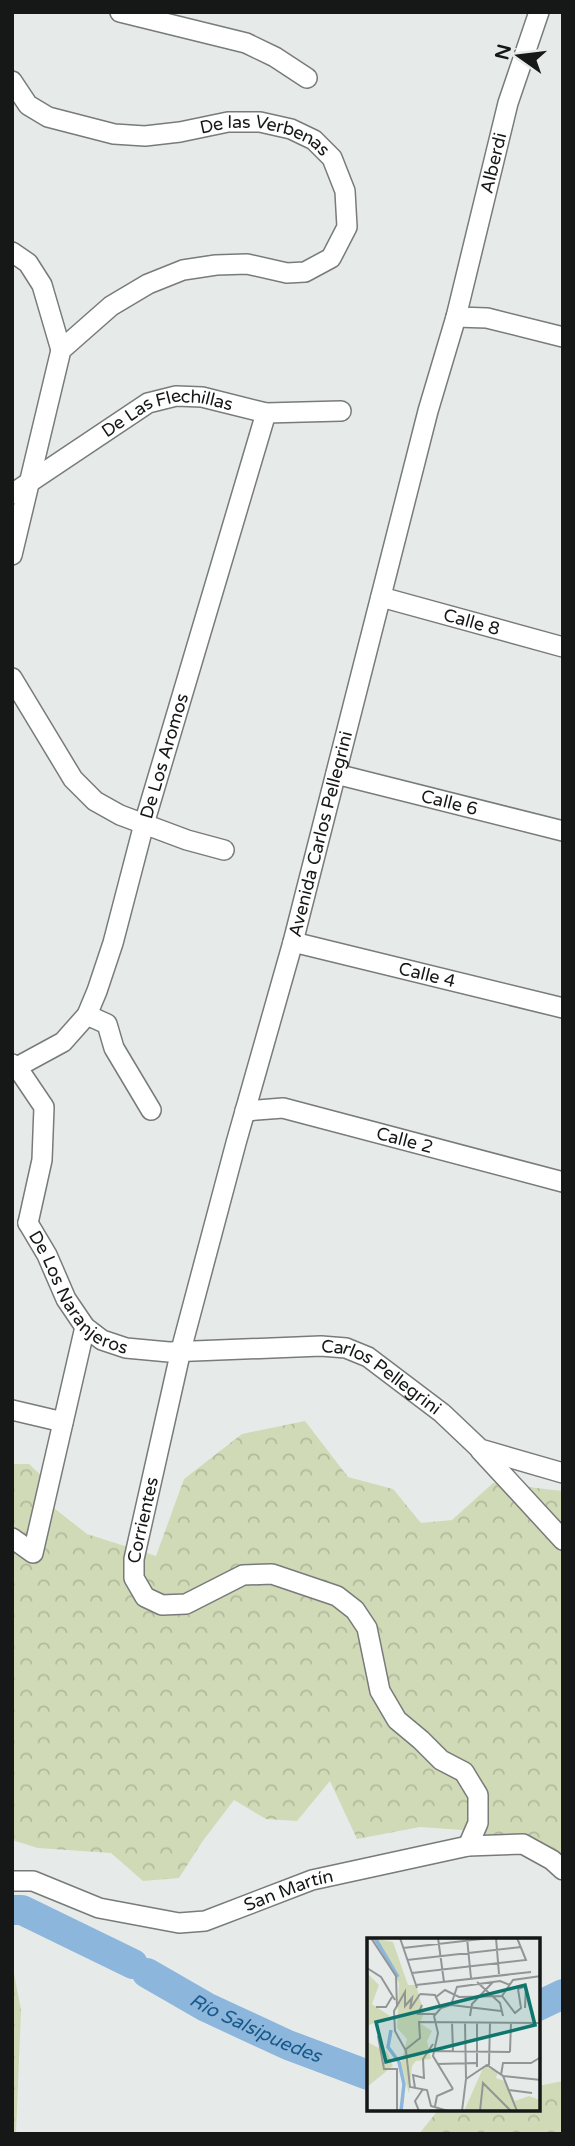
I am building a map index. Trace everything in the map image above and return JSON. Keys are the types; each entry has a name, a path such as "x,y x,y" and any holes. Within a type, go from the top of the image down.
{"street":[{"path":"120,12 246,43 275,57 307,78"},
{"name":"Alberdi","path":"456,317 508,103 539,12"},
{"name":"De las Verbenas","path":"12,81 28,105 48,117 114,134 145,136 228,122 260,122 291,129 314,140 332,158 345,191 346,227 331,258 305,272 287,273 247,264 216,265 183,271 148,284 110,306 61,350"},
{"path":"12,253 28,263 42,285 61,350 12,555"},
{"path":"456,317 487,318 563,337"},
{"name":"Avenida Carlos Pellegrini","path":"181,1350 293,942 428,411 456,317"},
{"name":"De Las Flechillas","path":"12,494 148,403 176,396 202,397 266,413 341,411"},
{"name":"De Los Aromos","path":"15,1065 63,1042 87,1015 97,991 266,413"},
{"name":"Calle 8","path":"380,597 563,647"},
{"path":"12,678 73,779 95,801 120,815 187,840 224,850"},
{"name":"Calle 6","path":"336,774 563,831"},
{"name":"Calle 4","path":"293,942 563,1008"},
{"path":"87,1015 107,1024 114,1048 151,1110"},
{"path":"15,1065 44,1107 42,1160 20,1221"},
{"name":"Calle 2","path":"246,1111 283,1108 563,1182"},
{"name":"De Los Naranjeros","path":"20,1221 47,1255 66,1299 85,1328 102,1340 126,1348 169,1352 181,1350"},
{"path":"12,1538 33,1553 85,1328"},
{"name":"Carlos Pellegrini","path":"181,1350 321,1346 346,1348 368,1357 442,1413 480,1449 563,1473"},
{"name":"Corrientes","path":"181,1350 134,1559 134,1578 145,1597 162,1605 186,1604 243,1575 272,1574 337,1596 355,1610 367,1628 380,1691 397,1720 441,1760 464,1772 478,1795 478,1823 468,1846"},
{"path":"12,1409 64,1422"},
{"path":"480,1449 563,1540"},
{"name":"San Martín","path":"12,1881 33,1881 99,1908 179,1923 205,1921 312,1880 468,1846 523,1844 552,1860 563,1870"}],"green space":[{"path":"305,1421 348,1477 393,1489 421,1523 452,1520 493,1483 563,1491 563,1875 535,1855 477,1831 420,1827 357,1839 330,1781 297,1821 266,1819 234,1800 179,1878 143,1881 111,1853 38,1848 12,1840 12,1464 29,1464 46,1480 45,1501 87,1534 156,1556 184,1479 242,1434"},
{"path":"12,1963 21,2010 16,2134 12,2134"},
{"path":"563,2081 563,2134 419,2134 437,2111 540,2111 540,2086"}],"waterway":[{"name":"Río Salsipuedes","path":"12,1910 22,1910 133,1964"},
{"name":"Río Salsipuedes","path":"147,1973 206,2007 288,2045 367,2075"},
{"name":"Río Salsipuedes","path":"540,2005 563,1994"}]}
